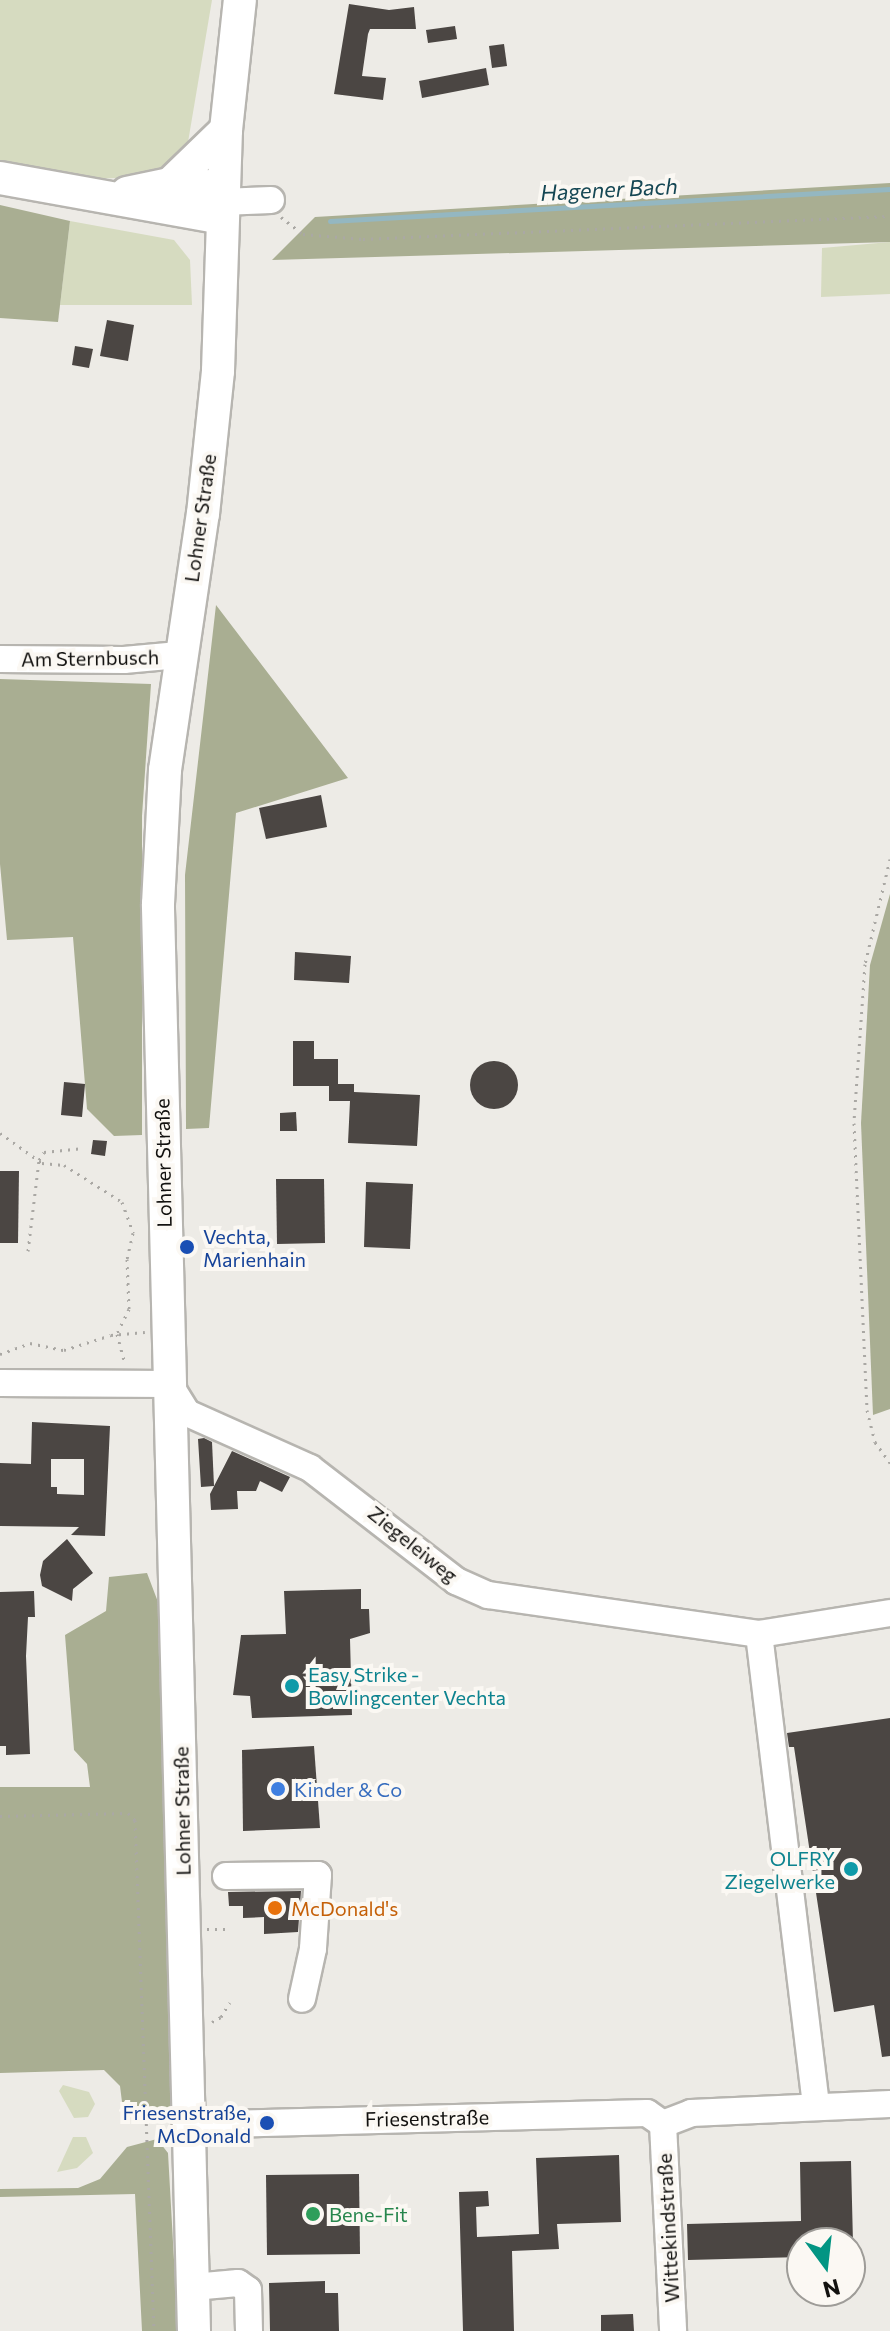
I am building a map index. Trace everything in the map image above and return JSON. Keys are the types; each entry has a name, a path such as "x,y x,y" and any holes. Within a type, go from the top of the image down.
{"main road":[{"name":"Lohner Straße","path":"194,2331 166,1336 158,904 165,770 179,655 203,514 218,371 226,130 240,0"},
{"path":"170,184 226,130"},
{"path":"0,178 114,196 222,202"},
{"path":"114,196 170,184 222,202"}],"street":[{"path":"222,202 271,200"},
{"name":"Am Sternbusch","path":"0,659 179,655"},
{"path":"0,1383 169,1384"},
{"name":"Ziegeleiweg","path":"169,1384 187,1413 310,1468 456,1581 488,1595 759,1634 890,1613"},
{"path":"759,1634 816,2106"},
{"path":"226,1876 318,1875 313,1938 302,1999"},
{"path":"663,2124 691,2113 890,2104"},
{"name":"Friesenstraße","path":"187,2125 647,2113 663,2124"},
{"name":"Wittekindstraße","path":"663,2124 673,2331"},
{"path":"193,2287 238,2283 248,2290 249,2331"}],"path":[{"path":"271,200 282,218 303,234 322,238 890,216"},
{"path":"890,859 865,964 854,1123 867,1410 875,1442 890,1463"},
{"path":"0,1133 39,1160 64,1165 122,1202 133,1233 127,1259 129,1309 117,1334 125,1384"},
{"path":"28,1251 39,1160 44,1152 84,1148"},
{"path":"0,1354 30,1343 79,1348 117,1334 166,1336"},
{"path":"0,1816 128,1813 135,1820 154,2331"},
{"path":"201,1930 227,1929"},
{"path":"204,2025 221,2017 230,2002"}],"green space":[{"path":"0,0 212,0 187,148 147,177 86,179 0,163"},
{"path":"890,183 890,242 272,260 315,217"},
{"path":"0,205 70,221 58,322 0,318"},
{"path":"70,221 174,240 190,260 192,305 60,305"},
{"path":"890,242 890,294 821,297 822,248"},
{"path":"216,605 348,778 236,813 209,1128 186,1129 185,875"},
{"path":"0,679 151,684 142,816 142,1135 114,1136 87,1109 73,937 7,940 0,864"},
{"path":"890,894 890,1409 873,1415 861,1123 870,965"},
{"path":"147,1573 158,1602 171,2108 123,2110 120,2086 104,2070 0,2073 0,1787 90,1787 87,1764 74,1750 65,1635 106,1611 109,1577"},
{"path":"63,2085 89,2092 95,2104 88,2117 74,2118 59,2091"},
{"path":"73,2137 86,2137 93,2153 77,2168 57,2172"},
{"path":"157,2139 168,2153 178,2331 142,2331 135,2194 0,2197 0,2189 78,2188 100,2179 127,2147"}],"building":[{"path":"349,4 389,10 414,7 416,29 370,29 368,34 362,76 386,78 383,100 334,94"},
{"path":"455,26 457,39 428,43 426,30"},
{"path":"504,44 507,66 492,68 489,46"},
{"path":"486,68 489,85 422,98 419,81"},
{"path":"107,320 134,325 128,361 100,356"},
{"path":"75,346 93,349 89,368 72,365"},
{"path":"321,795 327,827 266,839 259,808"},
{"path":"295,952 351,956 349,983 294,980"},
{"path":"293,1041 314,1041 314,1059 338,1059 338,1084 354,1084 354,1092 420,1095 417,1146 348,1143 350,1101 329,1101 329,1086 293,1086"},
{"path":"494,1061 511,1068 518,1085 511,1102 494,1109 477,1102 470,1085 477,1068"},
{"path":"64,1082 85,1084 82,1117 61,1115"},
{"path":"296,1112 297,1131 280,1131 280,1113"},
{"path":"93,1140 107,1141 105,1156 91,1154"},
{"path":"0,1171 19,1171 18,1243 0,1243"},
{"path":"276,1179 324,1179 325,1243 277,1244"},
{"path":"366,1182 413,1184 410,1249 364,1247"},
{"path":"32,1422 110,1426 105,1536 71,1535 79,1527 0,1526 0,1463 31,1464","holes":["51,1459 84,1459 84,1495 57,1494 57,1487 51,1487"]},
{"path":"198,1439 212,1442 214,1486 201,1487"},
{"path":"232,1451 290,1477 282,1492 260,1481 256,1491 237,1491 238,1509 211,1510 210,1494"},
{"path":"67,1539 93,1573 73,1589 72,1601 42,1586 40,1575 43,1561"},
{"name":"Easy Strike - Bowlingcenter Vechta","path":"361,1589 361,1609 369,1609 370,1633 350,1639 352,1715 252,1718 250,1696 233,1695 241,1635 286,1634 284,1591"},
{"path":"34,1591 35,1617 28,1617 26,1656 30,1754 6,1755 6,1746 0,1746 0,1592"},
{"name":"OLFRY Ziegelwerke","path":"890,1718 890,2056 882,2057 874,2005 834,2012 794,1747 789,1747 787,1733"},
{"name":"Kinder & Co","path":"314,1746 320,1828 243,1831 242,1750"},
{"name":"McDonald's","path":"301,1891 298,1932 264,1934 264,1917 243,1918 243,1906 229,1906 228,1892"},
{"path":"619,2155 621,2222 557,2224 559,2249 512,2251 514,2331 463,2331 459,2192 488,2191 489,2206 476,2207 477,2237 539,2234 536,2158"},
{"path":"851,2161 853,2227 786,2227 786,2257 688,2260 687,2224 801,2221 800,2162"},
{"name":"Bene-Fit","path":"359,2174 360,2254 267,2255 266,2175"},
{"path":"325,2281 325,2293 338,2293 339,2331 270,2331 269,2283"},
{"path":"633,2314 634,2331 601,2331 601,2315"}],"waterway":[{"name":"Hagener Bach","path":"330,221 890,189"}],"place":[{"name":"Vechta, Marienhain","path":"187,1247"},
{"name":"Easy Strike - Bowlingcenter Vechta","path":"292,1686"},
{"name":"Kinder & Co","path":"278,1789"},
{"name":"OLFRY Ziegelwerke","path":"851,1869"},
{"name":"McDonald's","path":"275,1908"},
{"name":"Friesenstraße, McDonald","path":"267,2123"},
{"name":"Bene-Fit","path":"313,2214"}]}
